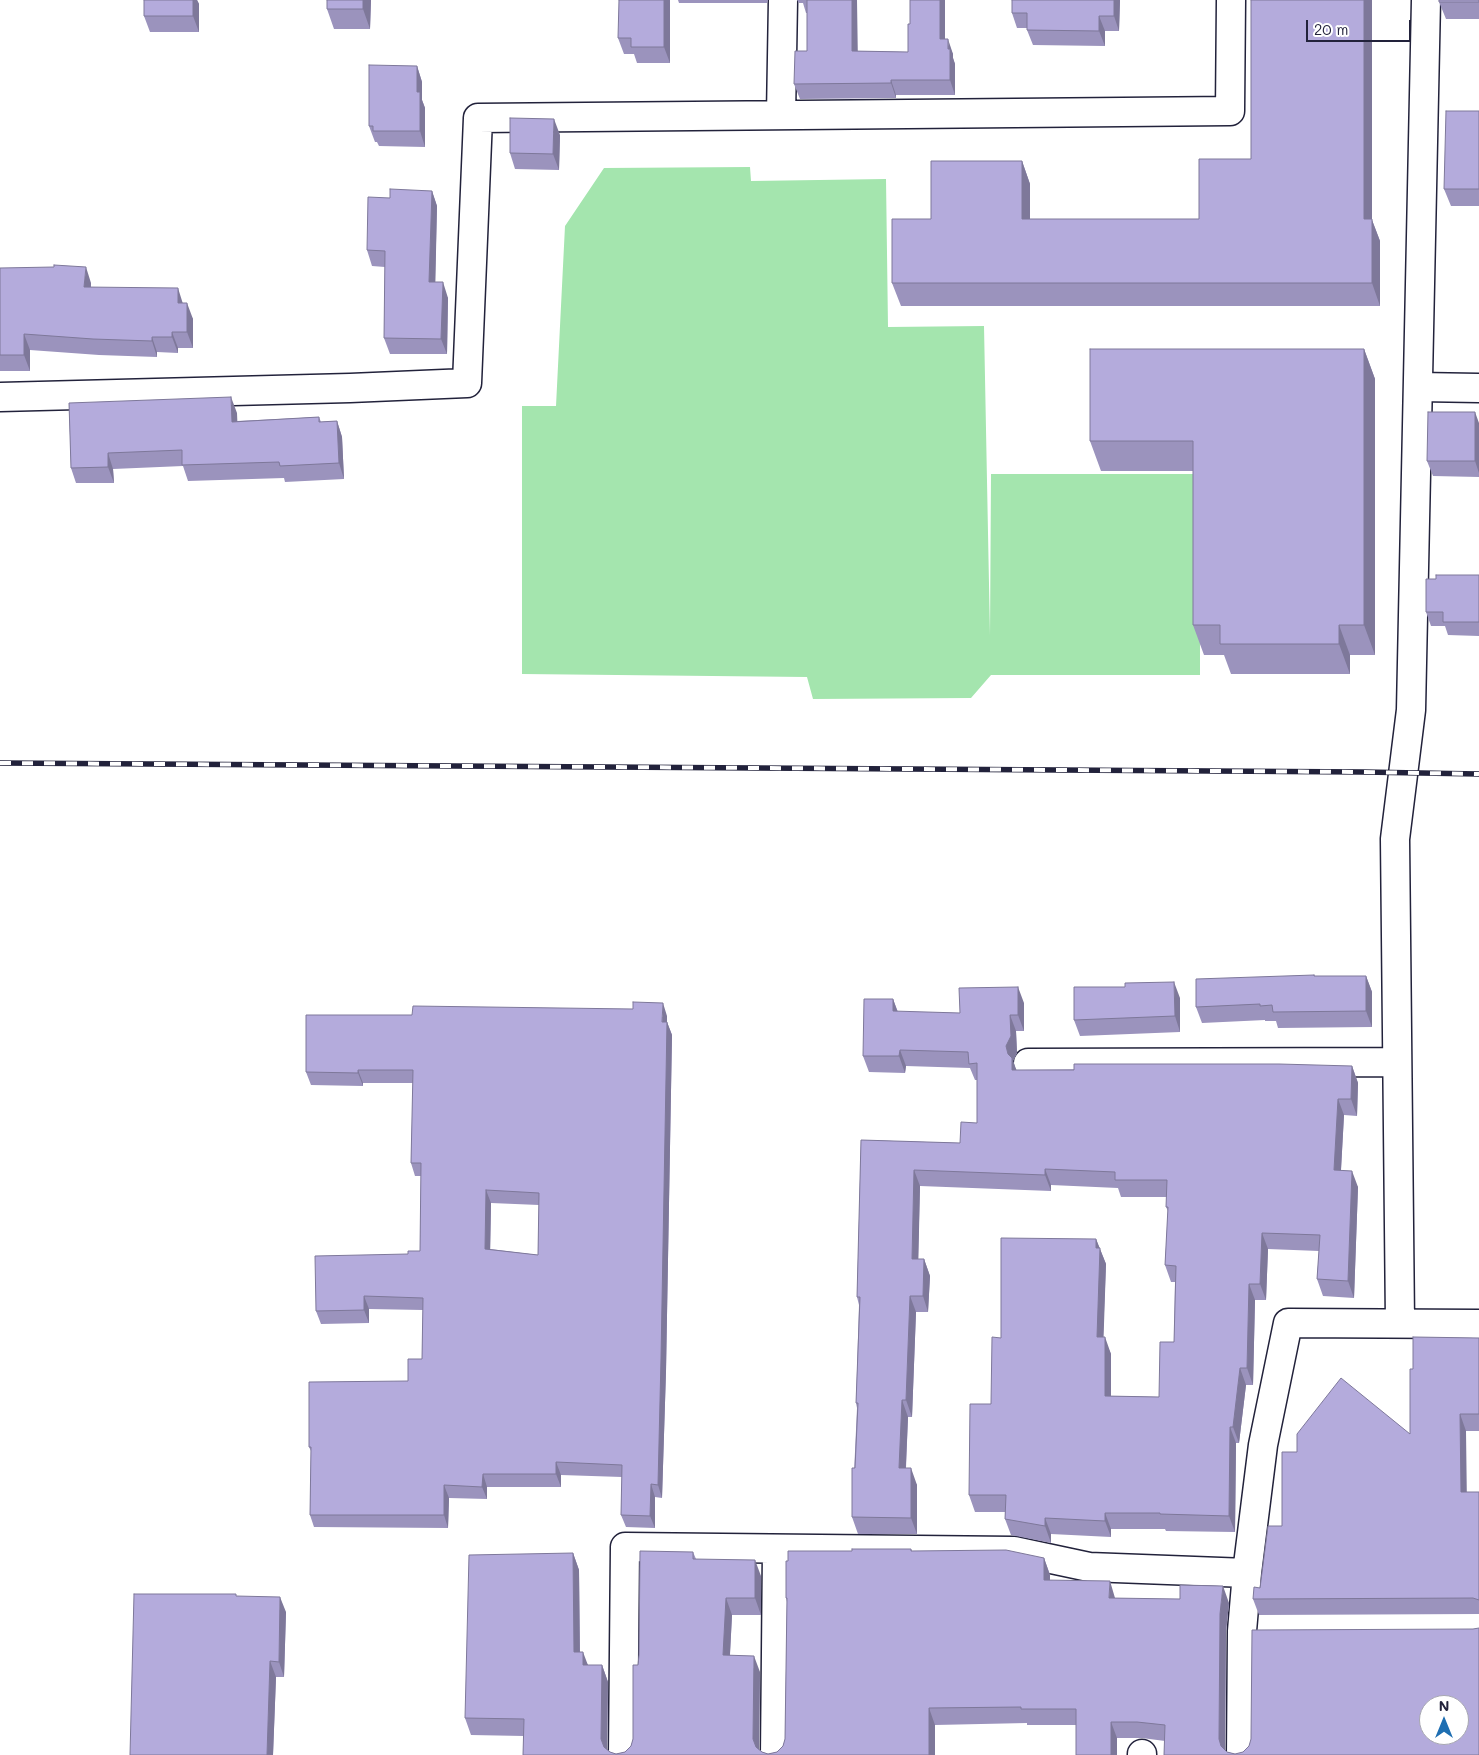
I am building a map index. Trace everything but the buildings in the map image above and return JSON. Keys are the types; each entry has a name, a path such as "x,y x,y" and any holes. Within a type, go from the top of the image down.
{"street":[{"path":"782,115 783,0"},
{"path":"0,397 467,383 478,118 1230,111 1231,0"},
{"path":"1400,1323 1396,839 1411,710 1426,0"},
{"path":"1419,387 1479,388"},
{"path":"1028,1063 1397,1062"},
{"path":"1241,1755 1242,1631 1247,1573 1263,1445 1288,1323 1479,1324"},
{"path":"623,1755 625,1547 1014,1551 1090,1568 1247,1573"},
{"path":"775,1755 777,1549"},
{"path":"1242,1631 1271,1631"}],"green space":[{"path":"750,167 751,181 886,179 888,327 984,326 990,636 991,474 1200,474 1200,675 991,675 971,698 813,699 807,677 522,674 522,406 556,406 565,226 604,168"}],"railway":[{"path":"0,763 1479,774"}]}
